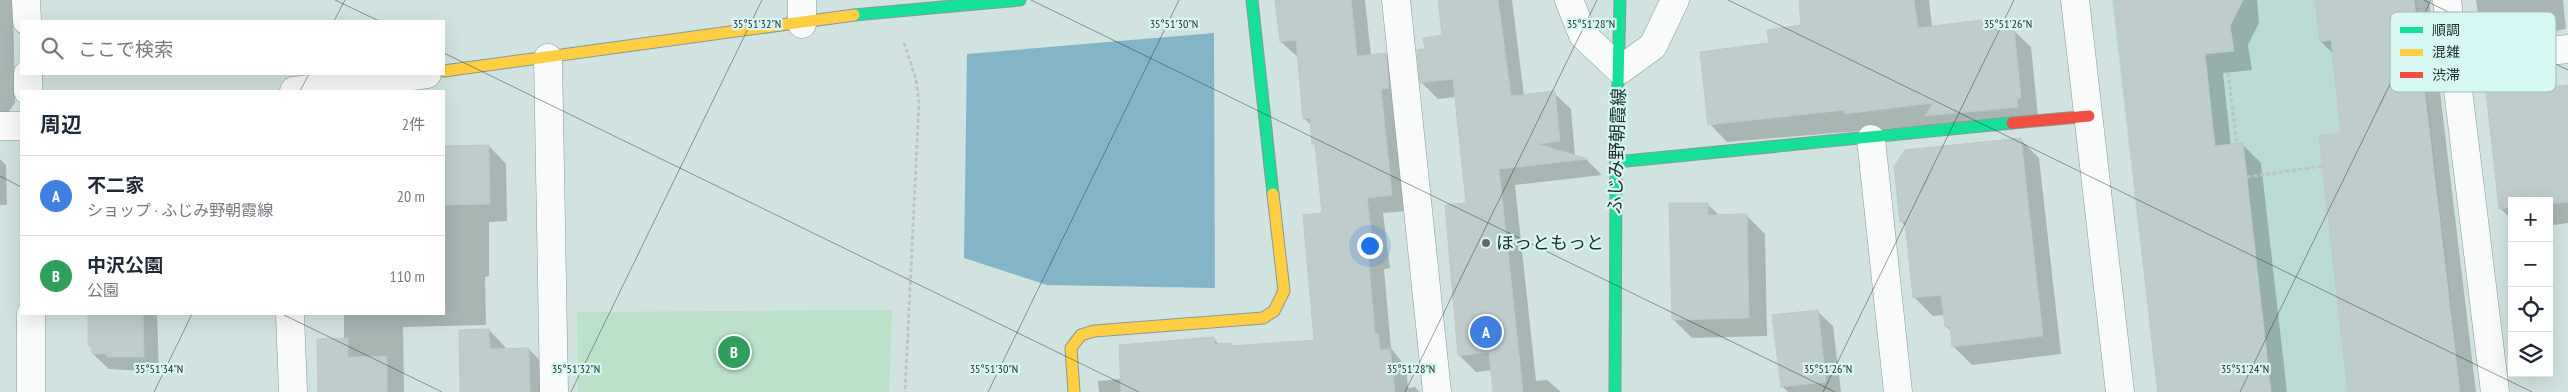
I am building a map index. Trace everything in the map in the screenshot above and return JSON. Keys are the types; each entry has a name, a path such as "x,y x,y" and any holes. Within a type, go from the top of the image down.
{"street":[{"path":"26,0 27,20"},
{"path":"445,72 548,58 802,12 891,10 1020,0"},
{"path":"1074,392 1072,348 1081,335 1094,331 1263,318 1274,311 1284,291 1252,0"},
{"path":"1396,0 1437,392"},
{"path":"1569,0 1583,35 1620,70 1653,46 1675,0"},
{"name":"ふじみ野朝霞線","path":"1615,392 1616,162 1620,70 1620,0"},
{"path":"2075,0 2119,392"},
{"path":"548,58 554,392"},
{"path":"28,75 28,90"},
{"path":"302,90 418,75"},
{"path":"2458,92 2495,392"},
{"path":"1616,162 1871,139 2089,116"},
{"path":"0,126 20,126"},
{"path":"1871,139 1898,392"},
{"path":"31,315 32,392"},
{"path":"290,315 292,392"}],"path":[{"path":"903,40 916,79 919,103 905,392"},
{"path":"2228,73 2237,144"},
{"path":"2247,177 2322,166"}],"shaded area":[{"path":"2112,0 2416,0 2417,12 2390,12 2390,92 2427,92 2461,392 2157,392"}],"green space":[{"path":"892,310 889,392 578,392 577,312"}],"water":[{"path":"1214,33 1215,288 1047,285 964,258 967,54"}],"building":[{"path":"1275,0 1351,0 1357,56 1386,53 1389,88 1381,89 1392,195 1367,198 1374,253 1368,253 1375,334 1378,334 1380,350 1390,349 1395,392 1121,392 1119,345 1214,337 1215,344 1231,343 1231,346 1314,340 1303,215 1322,213 1315,143 1312,144 1310,118 1303,119 1296,40 1280,42"},
{"path":"1438,0 1498,0 1511,96 1555,91 1560,141 1538,144 1588,159 1499,169 1523,392 1493,392 1489,352 1458,356 1445,205 1466,203 1453,79 1420,83 1417,50 1425,49 1423,38 1442,35"},
{"path":"1799,0 1914,0 1918,28 1988,19 1989,31 2014,28 2021,98 2017,99 2018,107 1925,116 1933,103 1844,114 1844,110 1708,125 1700,52 1769,43 1767,30 1801,25"},
{"path":"2114,0 2243,0 2230,26 2234,51 2205,54 2215,146 2243,143 2271,392 2158,392"},
{"path":"2315,0 2414,0 2415,12 2390,12 2390,92 2425,92 2460,392 2348,392 2319,136 2341,133 2331,40 2320,42"},
{"path":"2568,85 2568,202 2553,204 2553,197 2508,197 2508,208 2499,209 2486,92 2556,92 2556,86"},
{"path":"2021,138 2043,336 1952,347 1950,326 1945,327 1941,295 1913,298 1905,221 1900,222 1894,167 1905,150"},
{"path":"489,145 490,204 445,205 445,146"},
{"path":"1669,203 1708,203 1708,215 1747,214 1749,318 1672,320"},
{"path":"1818,310 1826,382 1781,387 1772,315"},
{"path":"88,315 143,315 144,357 107,357 107,354 92,354 92,346 88,346"},
{"path":"489,329 490,349 529,348 530,392 460,392 459,330"},
{"path":"348,338 348,357 387,356 387,392 318,392 317,339"}],"traffic: fast":[{"path":"854,15 1020,0"},
{"path":"1252,0 1273,194"},
{"path":"1615,392 1616,162 1620,0"},
{"path":"1616,162 2012,123"}],"traffic: slow":[{"path":"445,71 854,15"},
{"path":"1074,392 1071,348 1081,335 1094,331 1263,318 1274,311 1284,291 1273,194"}],"traffic: jam":[{"path":"2012,123 2089,116"}],"place":[{"name":"ほっともっと","path":"1486,243"},
{"name":"不二家","path":"1486,332"},
{"name":"中沢公園","path":"734,352"}]}
